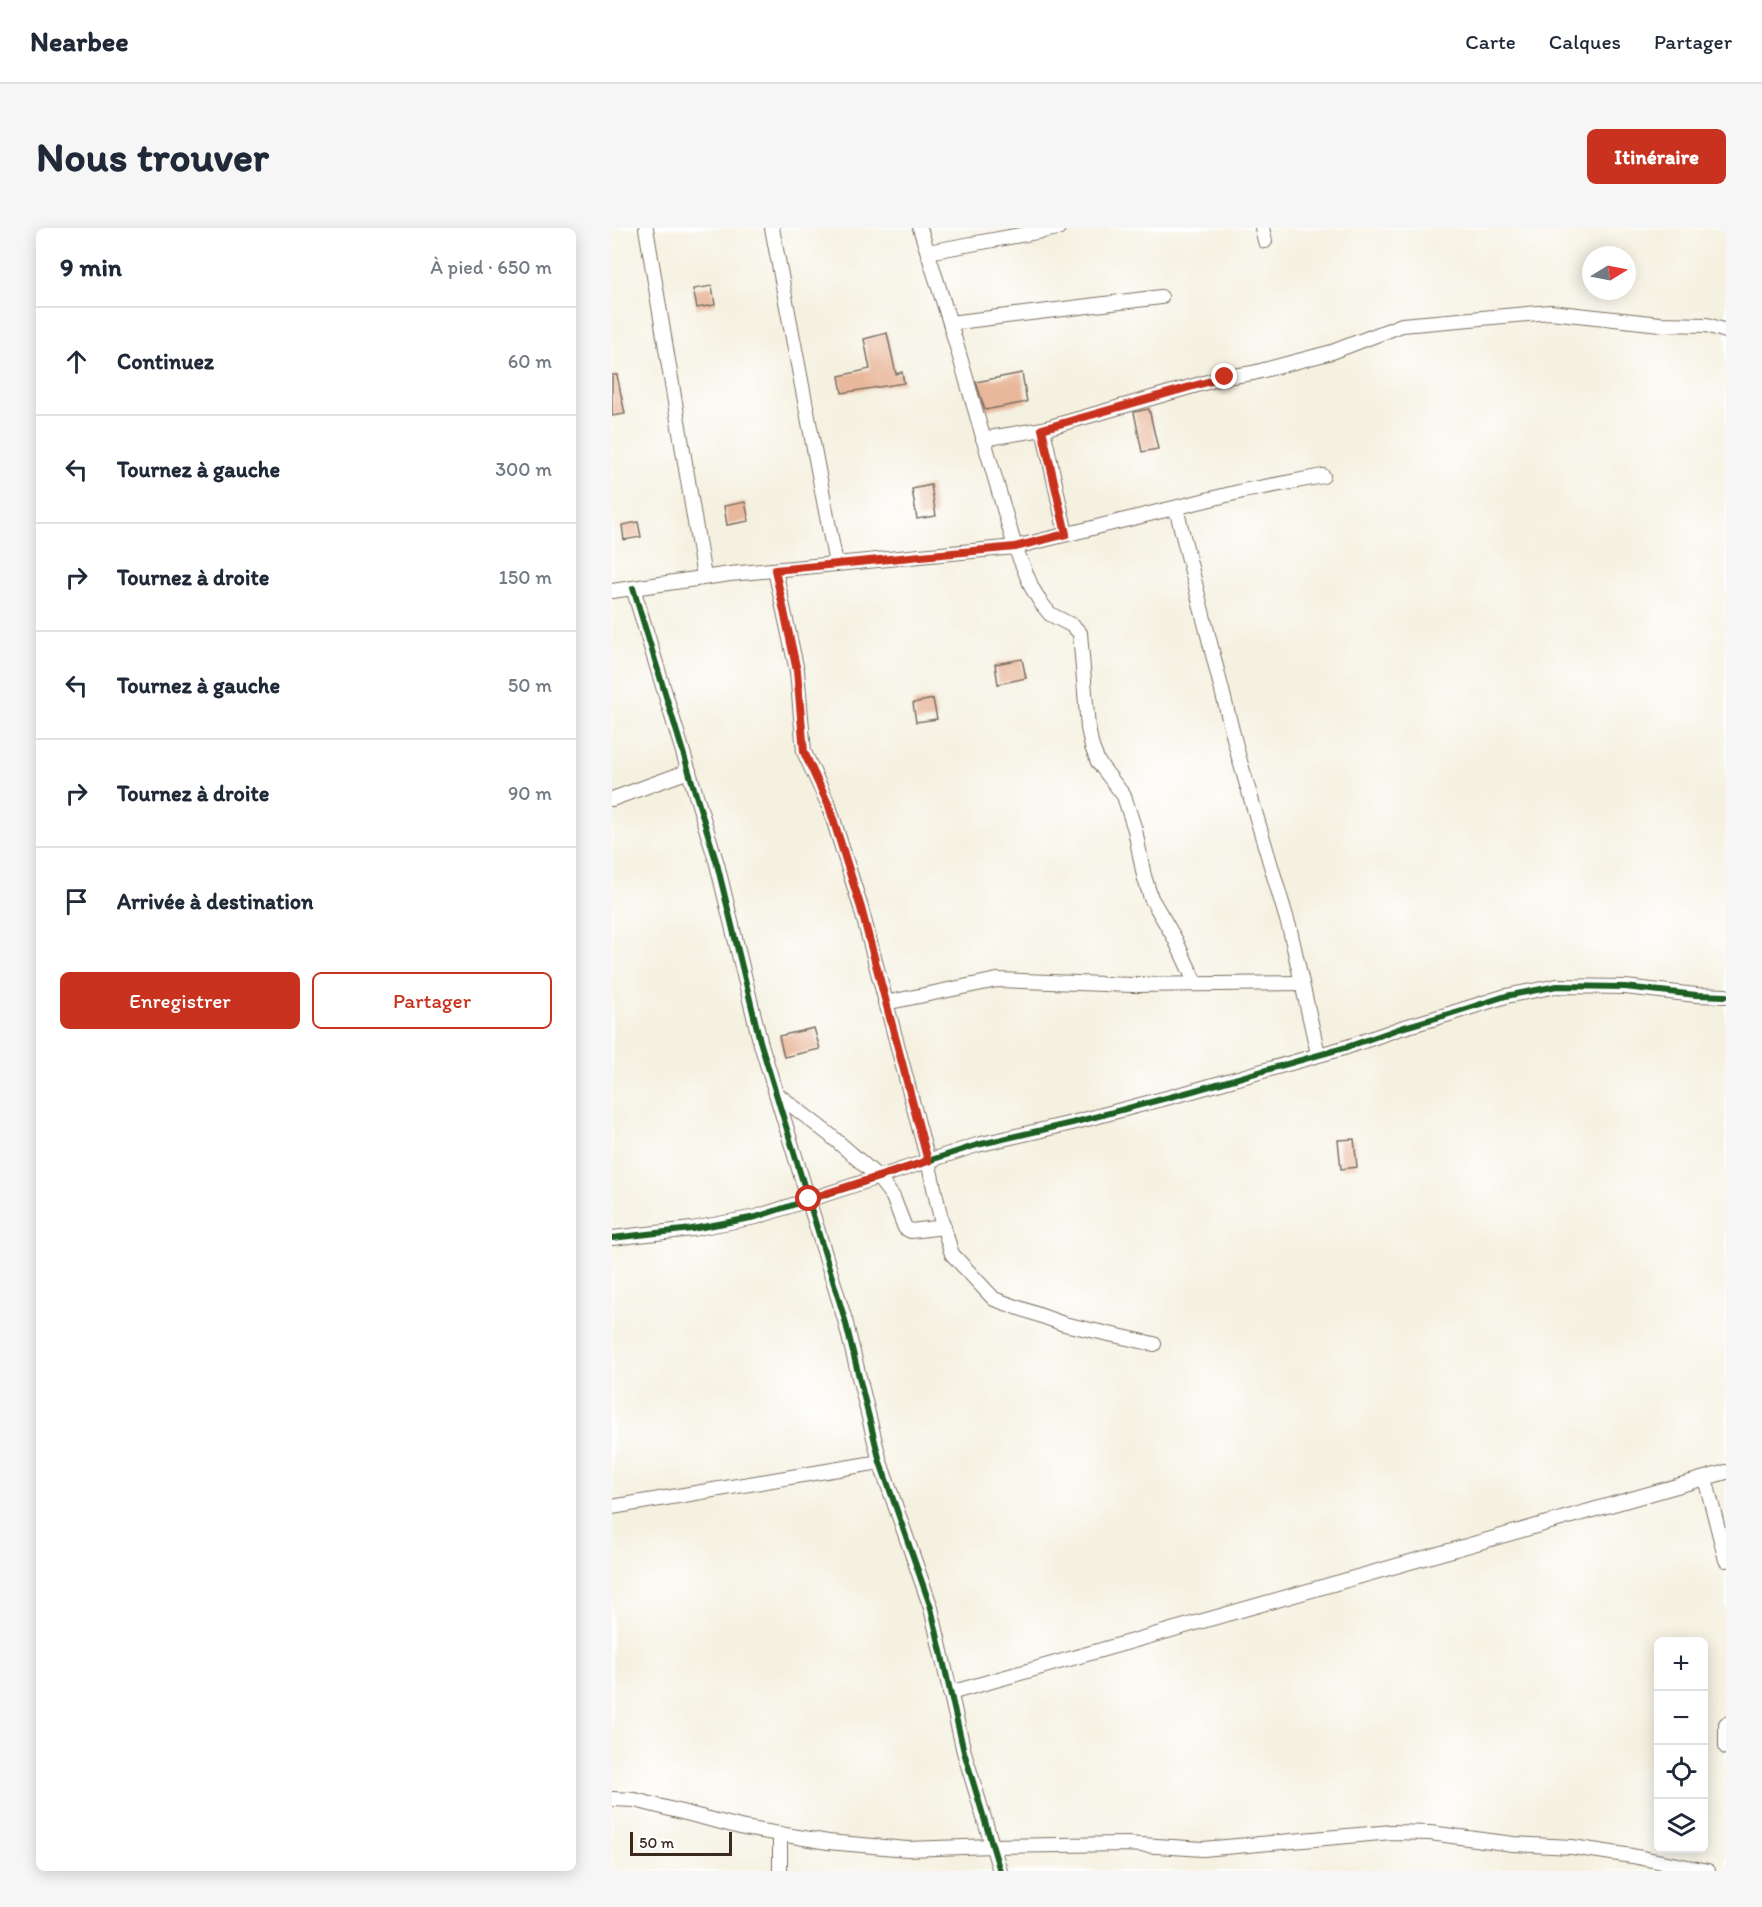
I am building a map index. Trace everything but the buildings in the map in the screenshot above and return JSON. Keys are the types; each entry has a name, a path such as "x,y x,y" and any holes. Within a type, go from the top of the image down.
{"street":[{"path":"646,228 704,577"},
{"path":"772,228 836,564"},
{"path":"920,228 1015,547 1032,588 1041,603 1050,614 1074,626 1080,633 1088,728 1092,747 1098,762 1124,796 1135,830 1151,898 1175,939 1196,984"},
{"path":"928,252 1058,228"},
{"path":"950,323 1161,297"},
{"path":"983,439 1042,429 1225,377 1253,373 1332,352 1402,325 1550,312 1660,324 1707,326 1726,331"},
{"path":"1042,429 1066,534"},
{"path":"612,591 704,577 1015,547 1243,491 1323,476"},
{"path":"1176,508 1239,758 1290,930 1318,1054"},
{"path":"775,570 797,671 804,752 829,806 861,908 952,1254 994,1299 1064,1324 1154,1344"},
{"path":"633,588 728,906 760,1041 845,1320 880,1462 931,1608 964,1752 1000,1871"},
{"path":"612,799 689,771"},
{"path":"885,1003 997,980 1132,985 1302,983"},
{"path":"612,1238 692,1229 756,1217 977,1145 1189,1092 1347,1047 1506,996 1557,986 1625,987 1726,996"},
{"path":"777,1094 877,1176 893,1197 905,1228 911,1231 944,1227"},
{"path":"612,1507 880,1462"},
{"path":"950,1693 1726,1472"},
{"path":"1705,1478 1726,1560"},
{"path":"1726,1724 1726,1747"},
{"path":"612,1799 635,1800 744,1828 828,1842 907,1850 993,1845 1126,1844 1203,1849 1392,1832 1430,1833 1513,1844 1572,1847 1708,1871"},
{"path":"780,1833 780,1871"}],"cycle path":[{"path":"633,588 717,864 760,1041 845,1320 880,1462 931,1608 964,1752 1000,1871"},
{"path":"612,1238 692,1229 756,1217 977,1145 1189,1092 1347,1047 1506,996 1557,986 1625,987 1726,996"}],"route":[{"path":"809,1199 928,1161 861,908 829,806 804,752 797,671 775,570 1015,547 1066,534 1042,429 1225,377"}]}
